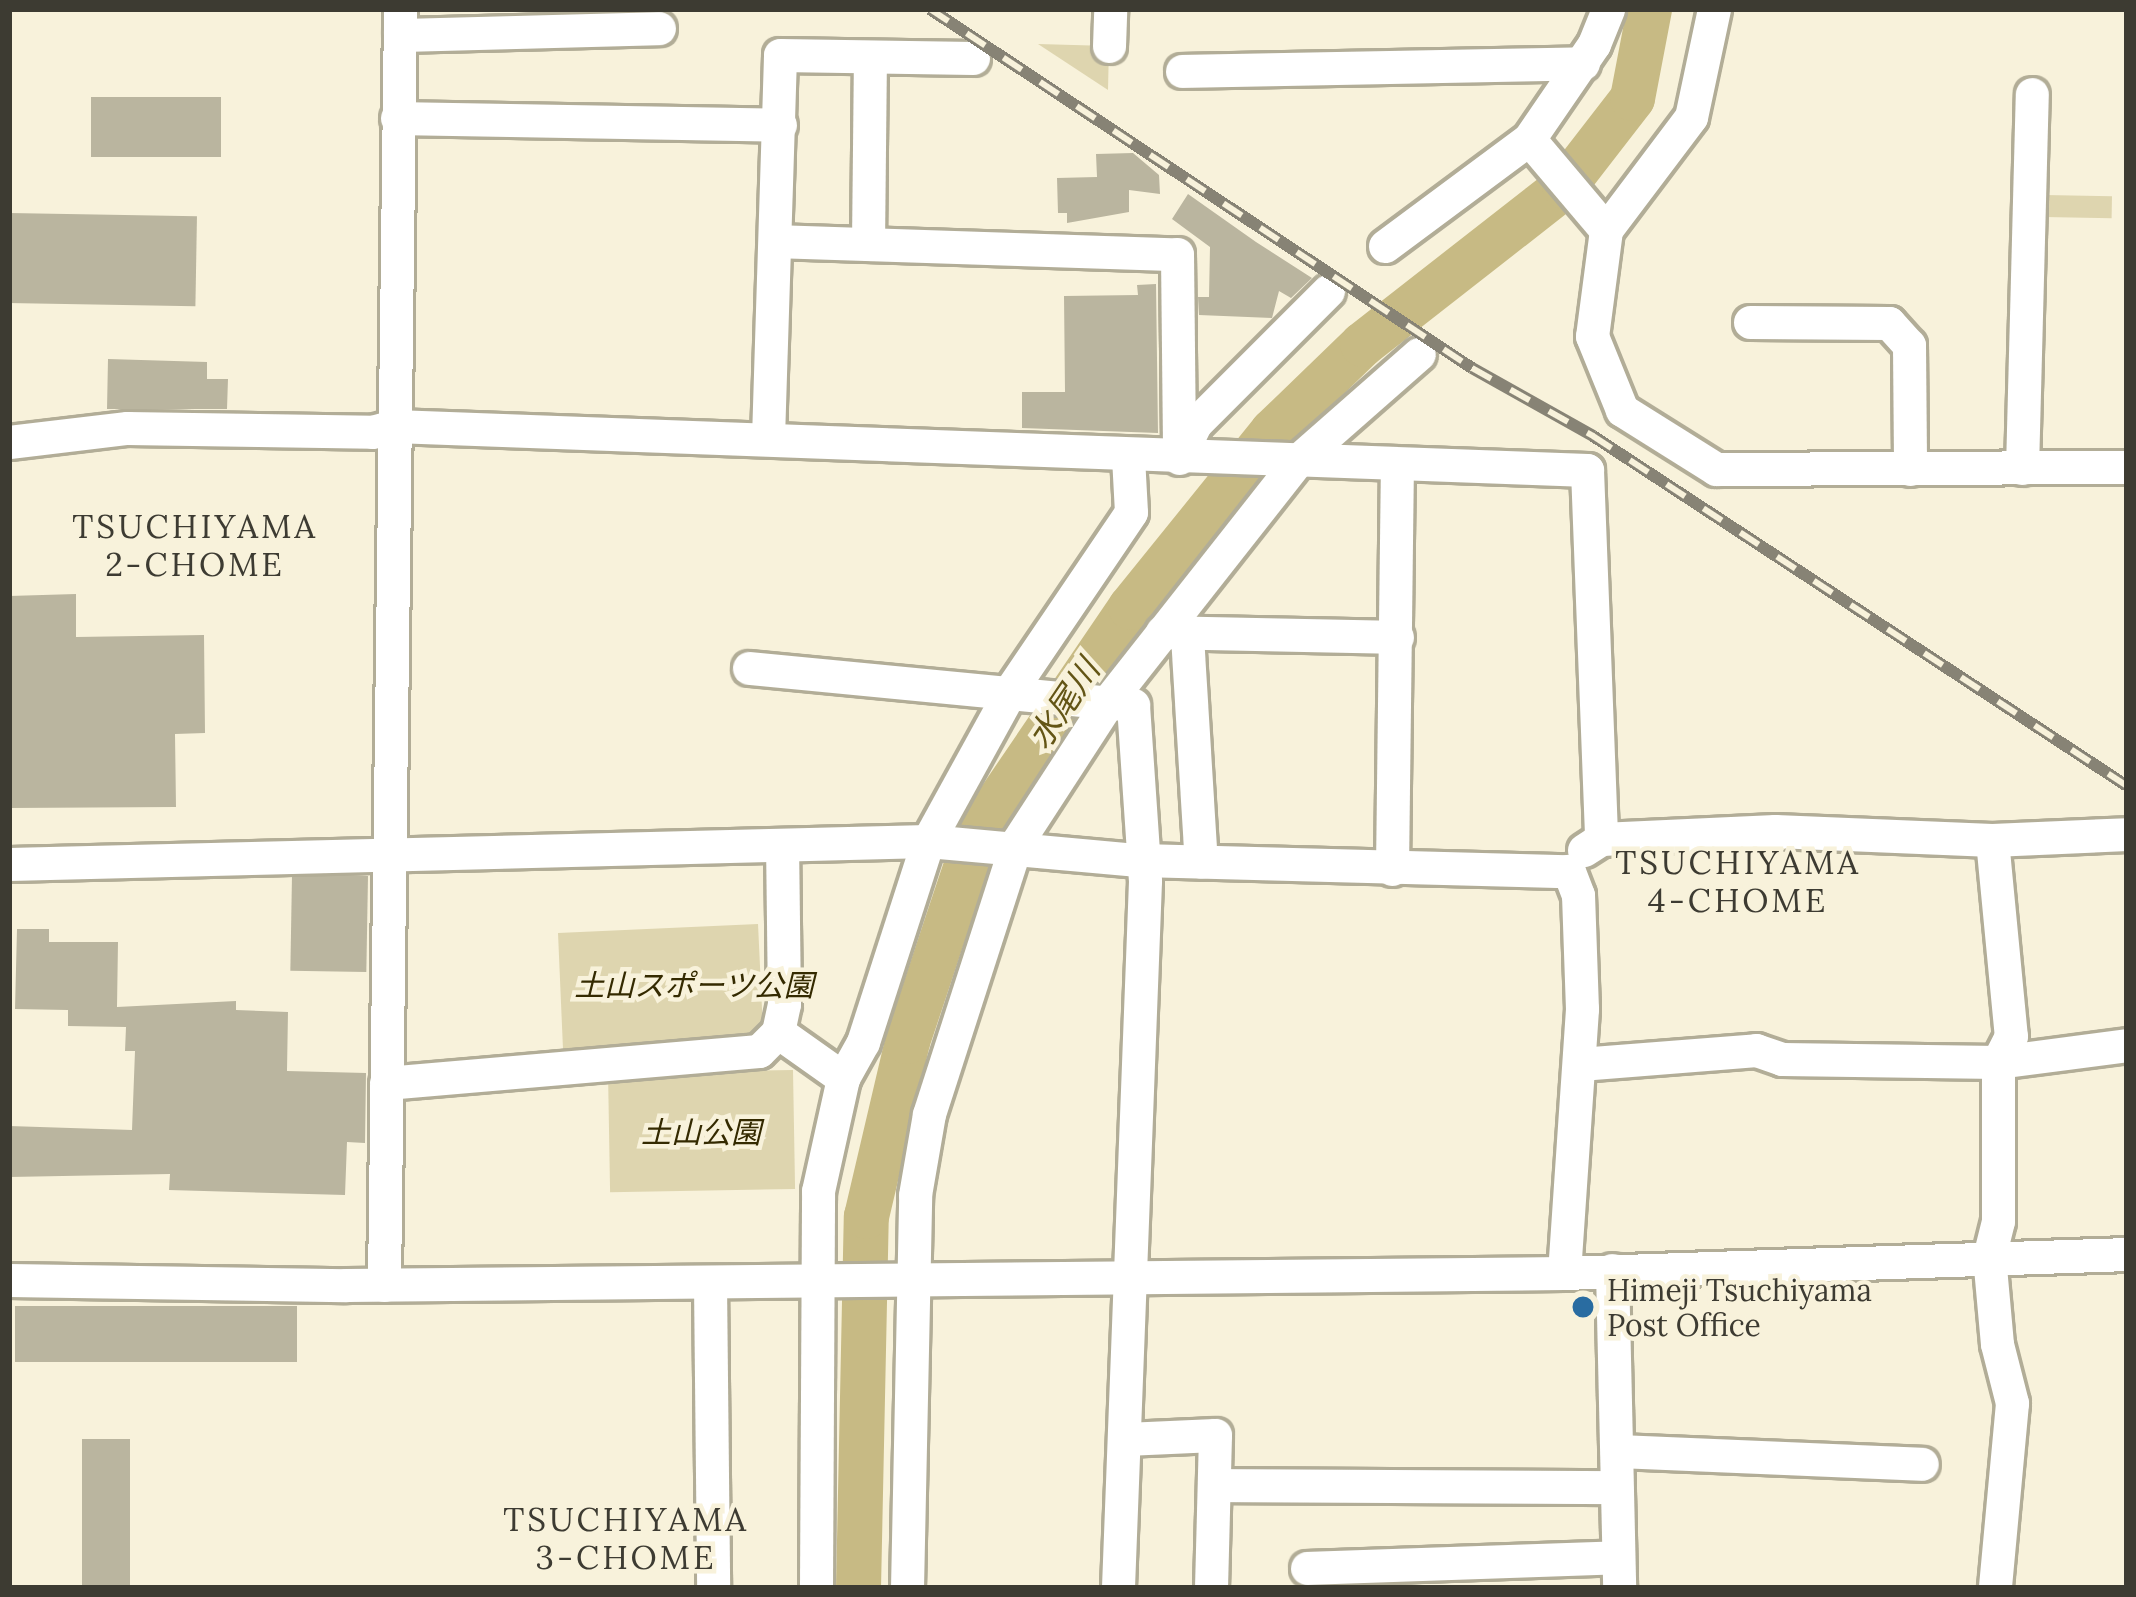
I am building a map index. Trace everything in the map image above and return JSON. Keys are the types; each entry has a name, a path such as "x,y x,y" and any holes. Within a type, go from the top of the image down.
{"street":[{"path":"1109,46 1110,9"},
{"path":"1385,247 1529,139 1583,63 1607,9"},
{"path":"1714,9 1712,44 1690,117 1606,230 1592,336 1622,410 1716,469 2127,467"},
{"path":"384,1285 400,22 585,20 659,28"},
{"path":"768,438 780,55 973,58"},
{"path":"868,244 870,57"},
{"path":"1182,71 1583,63"},
{"path":"2022,468 2032,94"},
{"path":"397,118 780,125"},
{"path":"1529,139 1606,230"},
{"path":"775,241 1177,254 1179,458"},
{"path":"1179,458 1195,424 1328,291"},
{"path":"1750,322 1888,323 1909,344 1910,469"},
{"path":"907,1588 909,1278 929,1114 1016,844 1110,699 1175,634 1298,460 1419,353"},
{"path":"9,442 110,429 372,432 394,426 768,438 1128,457 1586,470 1601,839"},
{"path":"816,1588 818,1191 842,1078 863,1042 928,841 1012,688 1131,512 1128,457"},
{"path":"1392,869 1397,464"},
{"path":"1175,634 1397,637"},
{"path":"1175,634 1202,862"},
{"path":"749,668 1012,688 1132,705 1138,860 1145,881 1118,1588"},
{"path":"9,864 928,841 1016,844 1138,860 1569,871 1601,839 1774,831 1992,840 2127,834"},
{"path":"1992,840 2011,1036 1998,1062 1998,1221 1989,1256 1996,1344 2012,1403 1995,1588"},
{"path":"386,1083 759,1051 778,1032 782,846"},
{"path":"1564,1273 1580,1064 1578,895 1569,871"},
{"path":"778,1032 842,1078"},
{"path":"1580,1064 1756,1050 1782,1059 1998,1062 2127,1045"},
{"path":"9,1280 384,1285 1564,1273 2127,1254"},
{"path":"1307,1568 1618,1573 1612,1270"},
{"path":"710,1283 713,1588"},
{"path":"1125,1439 1215,1436 1211,1588"},
{"path":"1617,1451 1922,1464"},
{"path":"1216,1485 1613,1487"}],"green space":[{"path":"1038,44 1109,46 1108,90"},
{"path":"2045,195 2112,196 2112,218 2045,217"},
{"name":"土山スポーツ公園","path":"758,924 763,1030 751,1041 563,1049 558,933"},
{"name":"土山公園","path":"793,1070 795,1189 610,1192 608,1073"}],"building":[{"path":"91,97 221,97 221,157 91,157"},
{"path":"1133,153 1159,175 1160,194 1129,190 1129,212 1067,223 1067,213 1058,213 1057,178 1097,177 1096,154"},
{"path":"1188,194 1312,278 1291,298 1279,291 1272,318 1199,315 1198,297 1209,297 1210,247 1172,219"},
{"path":"9,213 197,216 195,306 9,303"},
{"path":"1156,284 1158,433 1022,428 1022,392 1065,392 1064,296 1138,295 1137,285"},
{"path":"108,359 207,362 207,379 228,379 227,409 107,409"},
{"path":"76,594 76,637 204,635 205,733 175,734 176,807 9,808 9,596"},
{"path":"292,875 368,876 366,972 290,971"},
{"path":"17,929 49,929 49,942 118,942 117,1007 236,1001 236,1010 288,1012 287,1071 366,1073 365,1143 347,1142 345,1195 169,1190 170,1174 9,1177 9,1126 132,1130 135,1051 125,1051 126,1027 68,1026 68,1010 15,1009"},
{"path":"15,1306 297,1306 297,1362 15,1362"},
{"path":"82,1439 130,1439 130,1588 82,1588"}],"waterway":[{"name":"水尾川","path":"858,1588 866,1216 907,1041 977,832 1130,607 1272,431 1362,344 1564,186 1632,98 1649,9"}],"railway":[{"path":"930,9 1472,368 1593,436 2127,786"}],"place":[{"name":"Himeji Tsuchiyama Post Office","path":"1583,1307"}],"district":[{"name":"TSUCHIYAMA 2-CHOME","path":"195,546"},
{"name":"TSUCHIYAMA 4-CHOME","path":"1738,882"},
{"name":"TSUCHIYAMA 3-CHOME","path":"626,1539"}]}
